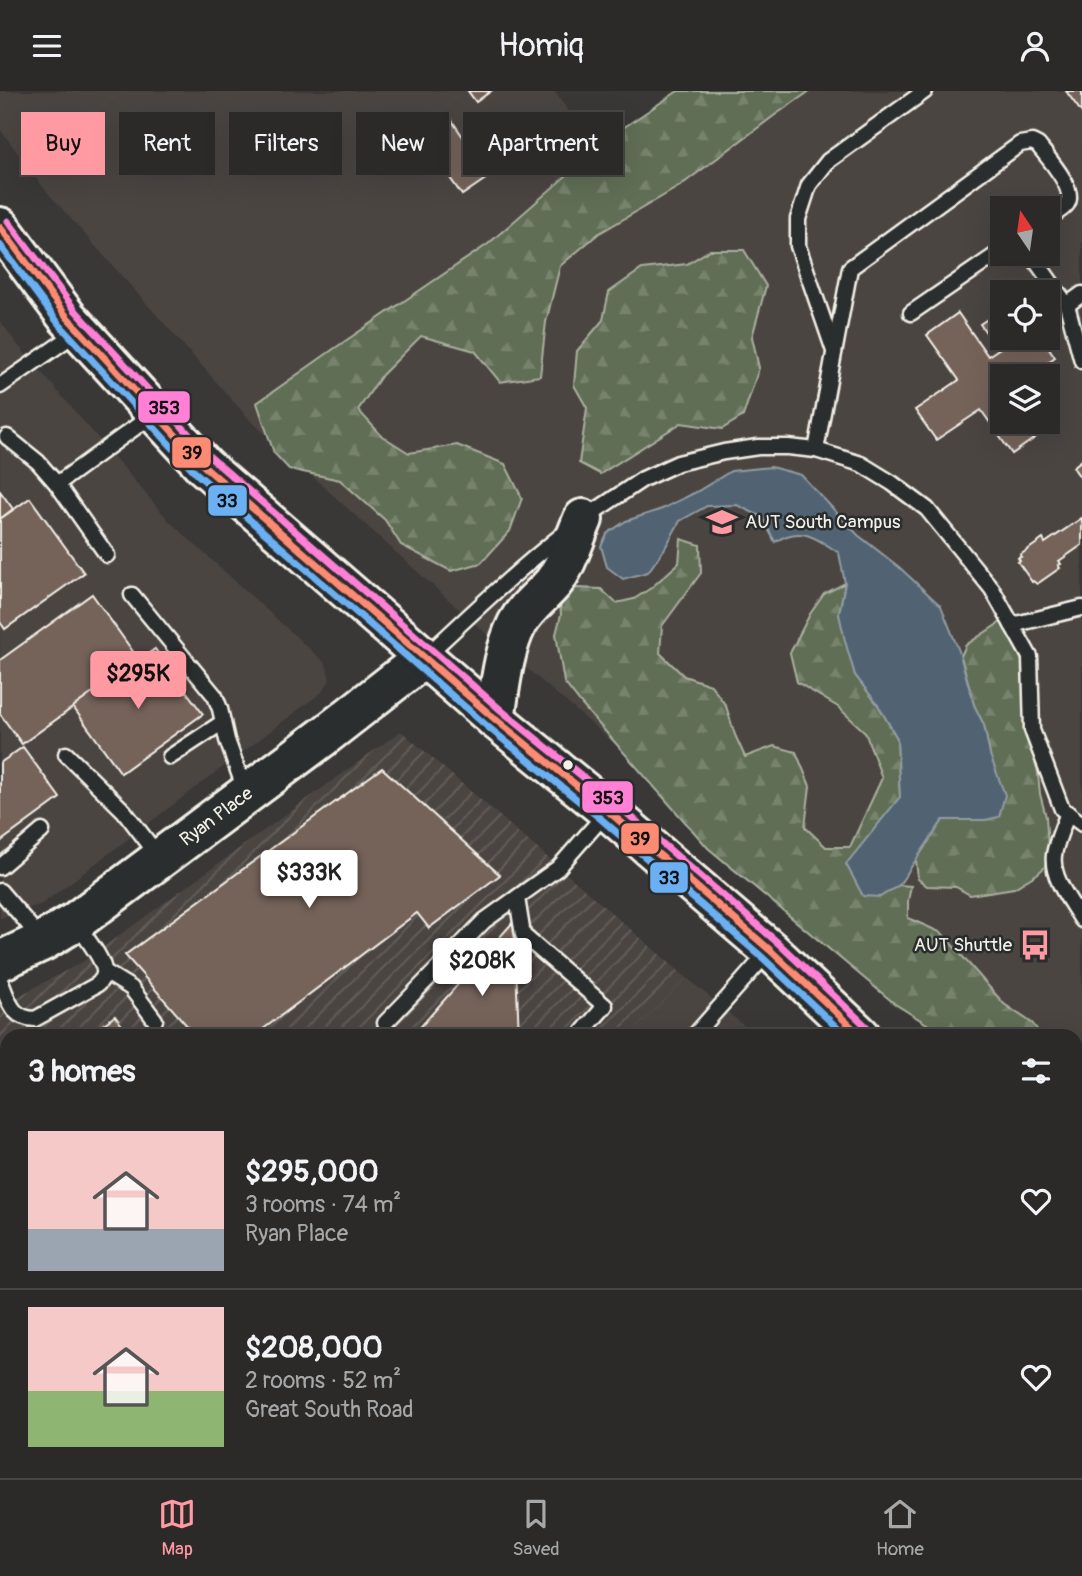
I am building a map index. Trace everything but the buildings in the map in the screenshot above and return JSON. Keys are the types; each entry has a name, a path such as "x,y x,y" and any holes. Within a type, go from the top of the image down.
{"main road":[{"path":"0,227 67,317 204,466 495,719 770,950 854,1029"},
{"path":"495,719 504,663 517,624 564,565 583,519"},
{"name":"Ryan Place","path":"2,961 75,922 424,658"}],"lane":[{"path":"834,351 798,246 799,219 809,185 828,161 925,91"},
{"path":"816,450 850,268 1020,143 1032,142 1038,145 1066,184 1069,200 1060,210"},
{"path":"912,313 990,259"},
{"path":"1040,266 1068,305 1082,361"},
{"path":"1068,305 1082,295"},
{"path":"0,386 79,331"},
{"path":"57,484 155,413"},
{"path":"7,437 38,463 57,484 107,555"},
{"path":"424,658 536,557 583,519 643,479 678,463 724,452 758,447 816,450 860,464 927,509 992,589 1030,657 1032,730 1062,809 1082,824"},
{"path":"131,595 215,696 246,794"},
{"path":"1012,625 1082,608"},
{"path":"170,757 223,722"},
{"path":"66,754 124,811 160,859"},
{"path":"384,1023 484,921 558,868 607,811"},
{"path":"1068,813 1054,856 1055,867 1059,881 1082,921"},
{"path":"0,867 42,831"},
{"path":"0,891 43,941"},
{"path":"517,898 523,935 605,1006 585,1029"},
{"path":"75,922 105,972 131,988 155,1020"},
{"path":"700,1029 770,950"},
{"path":"2,961 14,1011 25,1018 35,1019 98,984 105,972"}],"shaded area":[{"name":"AUT South Campus","path":"0,91 554,91 569,112 463,112 463,175 623,175 623,159 716,91 1082,91 1082,1029 947,1029 473,622 250,420 34,175 105,175 105,112 21,112 21,158 0,129"},
{"path":"0,321 170,522 326,664 330,680 322,692 42,904 0,918"},
{"path":"401,731 687,978 636,1029 0,1029 0,1006 84,961"},
{"path":"687,978 748,1029 636,1029"}],"green space":[{"path":"678,91 810,91 680,186 598,234 560,266 546,322 540,376 500,382 475,351 421,336 382,375 358,410 382,436 409,453 457,445 505,464 522,498 510,531 481,563 451,571 401,545 385,520 340,480 289,469 274,453 257,403 488,244 567,175 623,175 623,128"},
{"path":"710,250 744,250 766,286 752,337 759,368 743,416 722,429 681,423 600,474 579,463 587,408 574,385 577,351 603,320 609,292 642,269 687,264"},
{"path":"681,539 700,545 701,573 662,626 660,653 684,676 711,685 726,706 745,757 774,746 796,752 810,786 805,827 826,847 850,847 882,778 865,732 838,707 797,682 790,653 810,614 824,594 845,583 839,614 855,675 878,705 897,738 900,797 880,897 899,885 911,886 908,918 942,933 1004,1004 1037,1029 935,1029 895,1004 708,848 564,682 556,634 561,615 560,599 577,588 601,589 616,603 634,599 679,563"},
{"path":"1004,620 1027,679 1027,716 1046,817 1048,847 1045,867 1037,874 1014,888 970,895 956,887 927,886 918,879 916,860 943,820 985,820 990,755 984,725 974,705 961,656 966,645"}],"water":[{"path":"771,467 801,475 858,535 899,567 941,606 959,651 974,705 984,725 990,755 1005,795 999,817 985,820 943,820 899,885 880,897 863,896 846,864 900,797 897,738 878,705 855,675 839,614 845,583 839,553 808,535 793,534 775,542 762,517 737,505 707,506 680,521 648,572 623,579 607,567 601,546 608,533 626,521 662,509 731,471"}],"transit line":[{"name":"353","path":"8,221 75,310 211,458 502,711 615,803 777,942 868,1028"},
{"name":"39","path":"0,227 67,317 204,466 495,719 608,811 770,950 854,1029"},
{"name":"33","path":"0,245 59,324 197,474 488,727 601,819 763,958 839,1029"}],"place":[{"name":"AUT South Campus","path":"722,522"},
{"name":"AUT Shuttle","path":"1035,945"}]}
